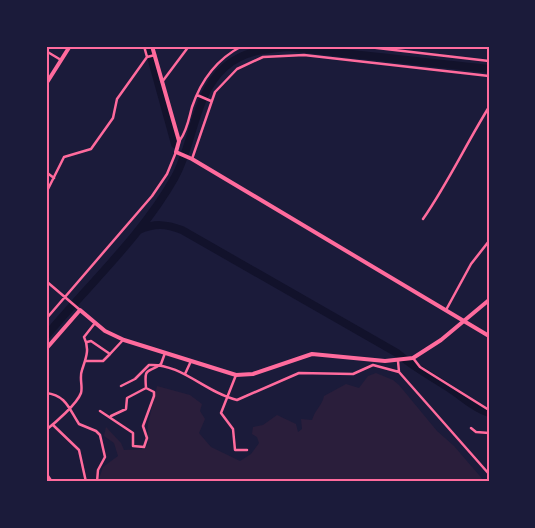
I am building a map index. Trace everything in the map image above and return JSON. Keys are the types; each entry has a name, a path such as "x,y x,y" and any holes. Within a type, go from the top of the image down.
{"main road":[{"path":"46,84 70,46"},
{"path":"152,46 178,141 177,152 191,158 489,336"},
{"path":"46,348 80,309 105,331 124,340 236,375 253,374 312,354 399,361 412,358 441,340 489,300"}],"street":[{"path":"144,46 147,57"},
{"path":"161,82 190,46"},
{"path":"178,141 184,132 198,95 215,65 228,53 242,46"},
{"path":"360,46 489,61"},
{"path":"46,51 62,60"},
{"path":"191,158 210,101 224,81 237,69 256,59 272,55 304,54 489,76"},
{"path":"46,193 67,155 91,149 113,118 117,99 147,57 154,55"},
{"path":"198,95 210,101"},
{"path":"423,219 444,189 489,107"},
{"path":"46,319 152,196 170,169 177,152"},
{"path":"46,172 54,178"},
{"path":"446,310 471,264 489,241"},
{"path":"46,281 80,309"},
{"path":"46,430 70,407 81,392 81,375 86,361 87,342 84,334 95,323"},
{"path":"86,361 103,361 124,340"},
{"path":"87,342 91,341 110,354"},
{"path":"162,364 165,352"},
{"path":"412,358 420,367 489,410"},
{"path":"185,374 191,360"},
{"path":"399,361 400,372"},
{"path":"146,388 146,374 150,369 162,364"},
{"path":"121,386 135,379 149,365 162,364 228,397 240,399 267,385 299,373 353,374 373,365 400,372 489,474"},
{"path":"236,375 221,413 233,429 235,450 247,450"},
{"path":"111,417 126,409 126,400 129,396 146,388"},
{"path":"100,411 132,433 133,446 144,447 147,438 143,426 152,406 154,396 154,392 146,388"},
{"path":"46,393 56,394 70,407 78,424 96,430 102,441 105,461 98,470 97,482"},
{"path":"52,425 79,450 86,482"},
{"path":"471,428 476,432 489,433"},
{"path":"46,473 52,482"}],"shaded area":[{"path":"376,373 393,380 399,385 437,431 454,446 485,482 98,482 103,467 118,456 114,443 104,436 106,427 121,443 124,450 145,449 148,443 148,424 157,386 190,395 202,404 200,411 205,419 199,433 211,447 240,461 251,454 259,443 257,437 252,434 253,427 263,425 277,415 296,424 298,432 302,429 301,419 312,420 324,396 346,384 359,388 368,376"}],"waterway":[{"path":"148,46 175,144"},
{"path":"46,336 131,240 162,199 181,164 195,119 207,91 225,67 239,57 255,52 288,47 489,69"},
{"path":"139,230 160,225 182,230 397,353 473,405 489,413"}]}
